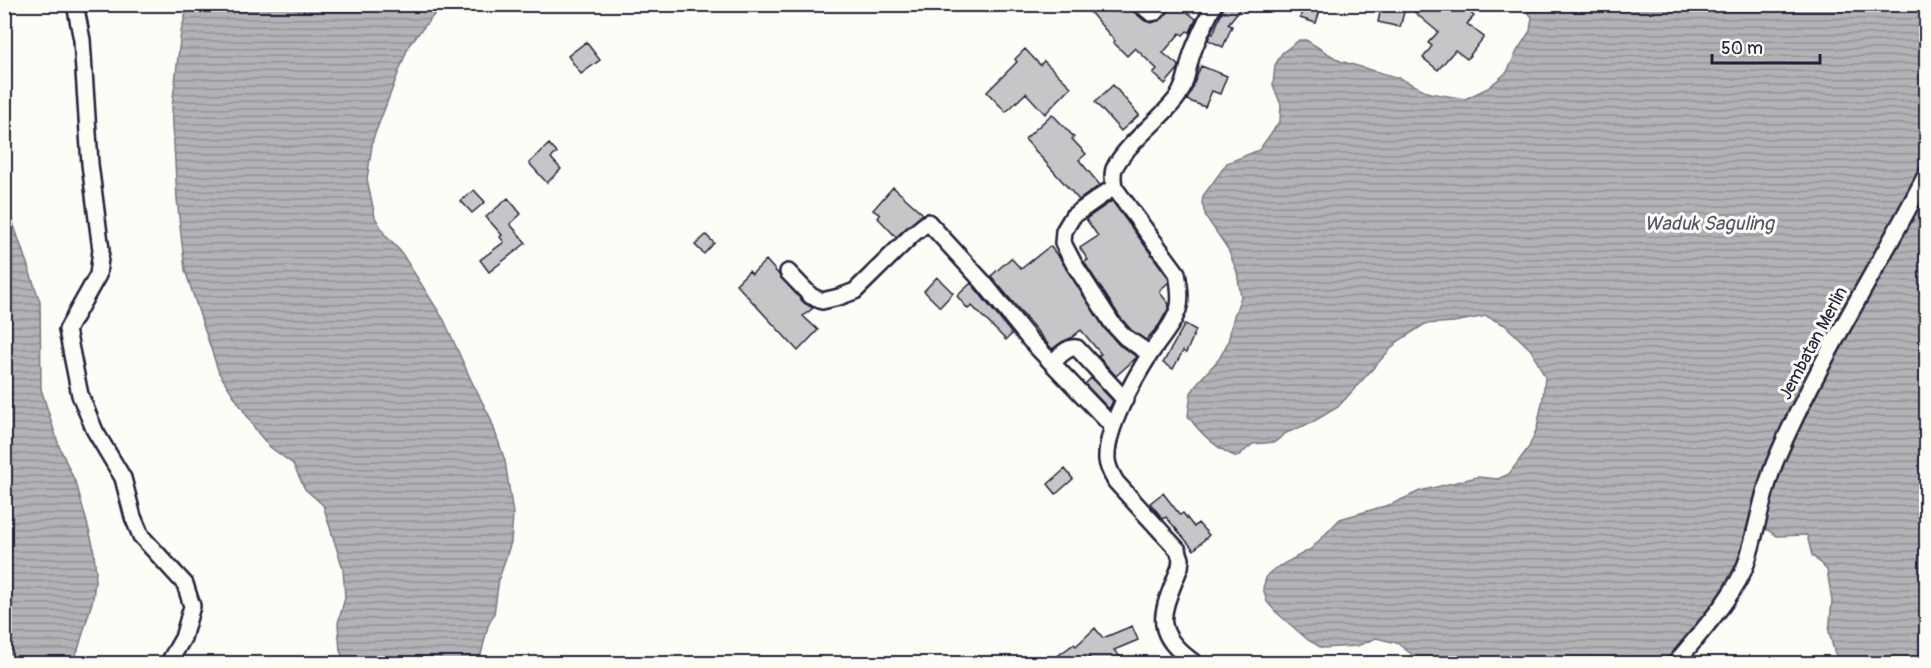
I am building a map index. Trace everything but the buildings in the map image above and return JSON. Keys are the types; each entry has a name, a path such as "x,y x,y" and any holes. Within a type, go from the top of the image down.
{"street":[{"path":"75,4 82,40 90,164 101,250 98,275 67,330 80,395 95,431 123,478 133,517 141,536 185,584 192,606 183,638 168,663"},
{"path":"1140,4 1151,13 1156,12 1163,4"},
{"path":"1196,663 1170,642 1164,631 1165,610 1180,567 1181,559 1178,550 1116,482 1109,470 1108,445 1112,426 1150,354 1173,320 1179,305 1180,289 1177,273 1114,187 1112,178 1115,168 1129,148 1162,115 1184,87 1193,51 1214,4"},
{"name":"Jembatan Merlin","path":"1675,663 1730,594 1745,566 1762,498 1777,456 1820,369 1926,175"},
{"path":"1114,187 1073,216 1064,231 1063,243 1112,322 1125,338 1150,354"},
{"path":"788,272 812,296 822,301 839,297 855,291 928,222 983,282 1030,340 1112,426"},
{"path":"1053,363 1068,350 1073,347 1077,348 1125,400"}],"water":[{"path":"188,5 442,5 409,45 373,139 367,179 375,217 385,235 401,252 444,320 490,417 505,461 513,514 511,542 499,579 494,614 488,626 479,663 346,663 340,651 338,623 345,598 343,569 323,505 305,489 293,464 270,447 258,433 219,373 185,270 177,199 172,107 181,32"},
{"name":"Waduk Saguling","path":"1522,5 1926,5 1926,663 1840,663 1829,632 1832,601 1827,570 1812,555 1807,535 1777,536 1768,530 1759,530 1748,537 1740,557 1705,618 1684,648 1664,663 1419,663 1419,660 1397,643 1376,638 1357,646 1322,648 1308,640 1267,602 1263,588 1267,575 1311,549 1340,519 1392,504 1420,491 1477,477 1498,479 1509,474 1529,447 1537,428 1545,377 1531,350 1505,325 1486,316 1425,324 1397,342 1338,407 1311,423 1286,433 1275,442 1253,444 1237,457 1230,454 1210,440 1188,416 1191,393 1219,359 1228,342 1241,297 1237,272 1228,249 1206,217 1202,203 1203,196 1227,163 1259,150 1280,121 1281,105 1273,85 1275,65 1282,53 1299,40 1306,40 1340,61 1399,78 1430,93 1465,99 1488,88 1507,72 1530,31 1532,17"},
{"path":"5,25 11,69 7,96 6,202 40,302 41,389 59,446 77,486 93,545 96,572 93,599 78,650 71,663 5,663"}]}
